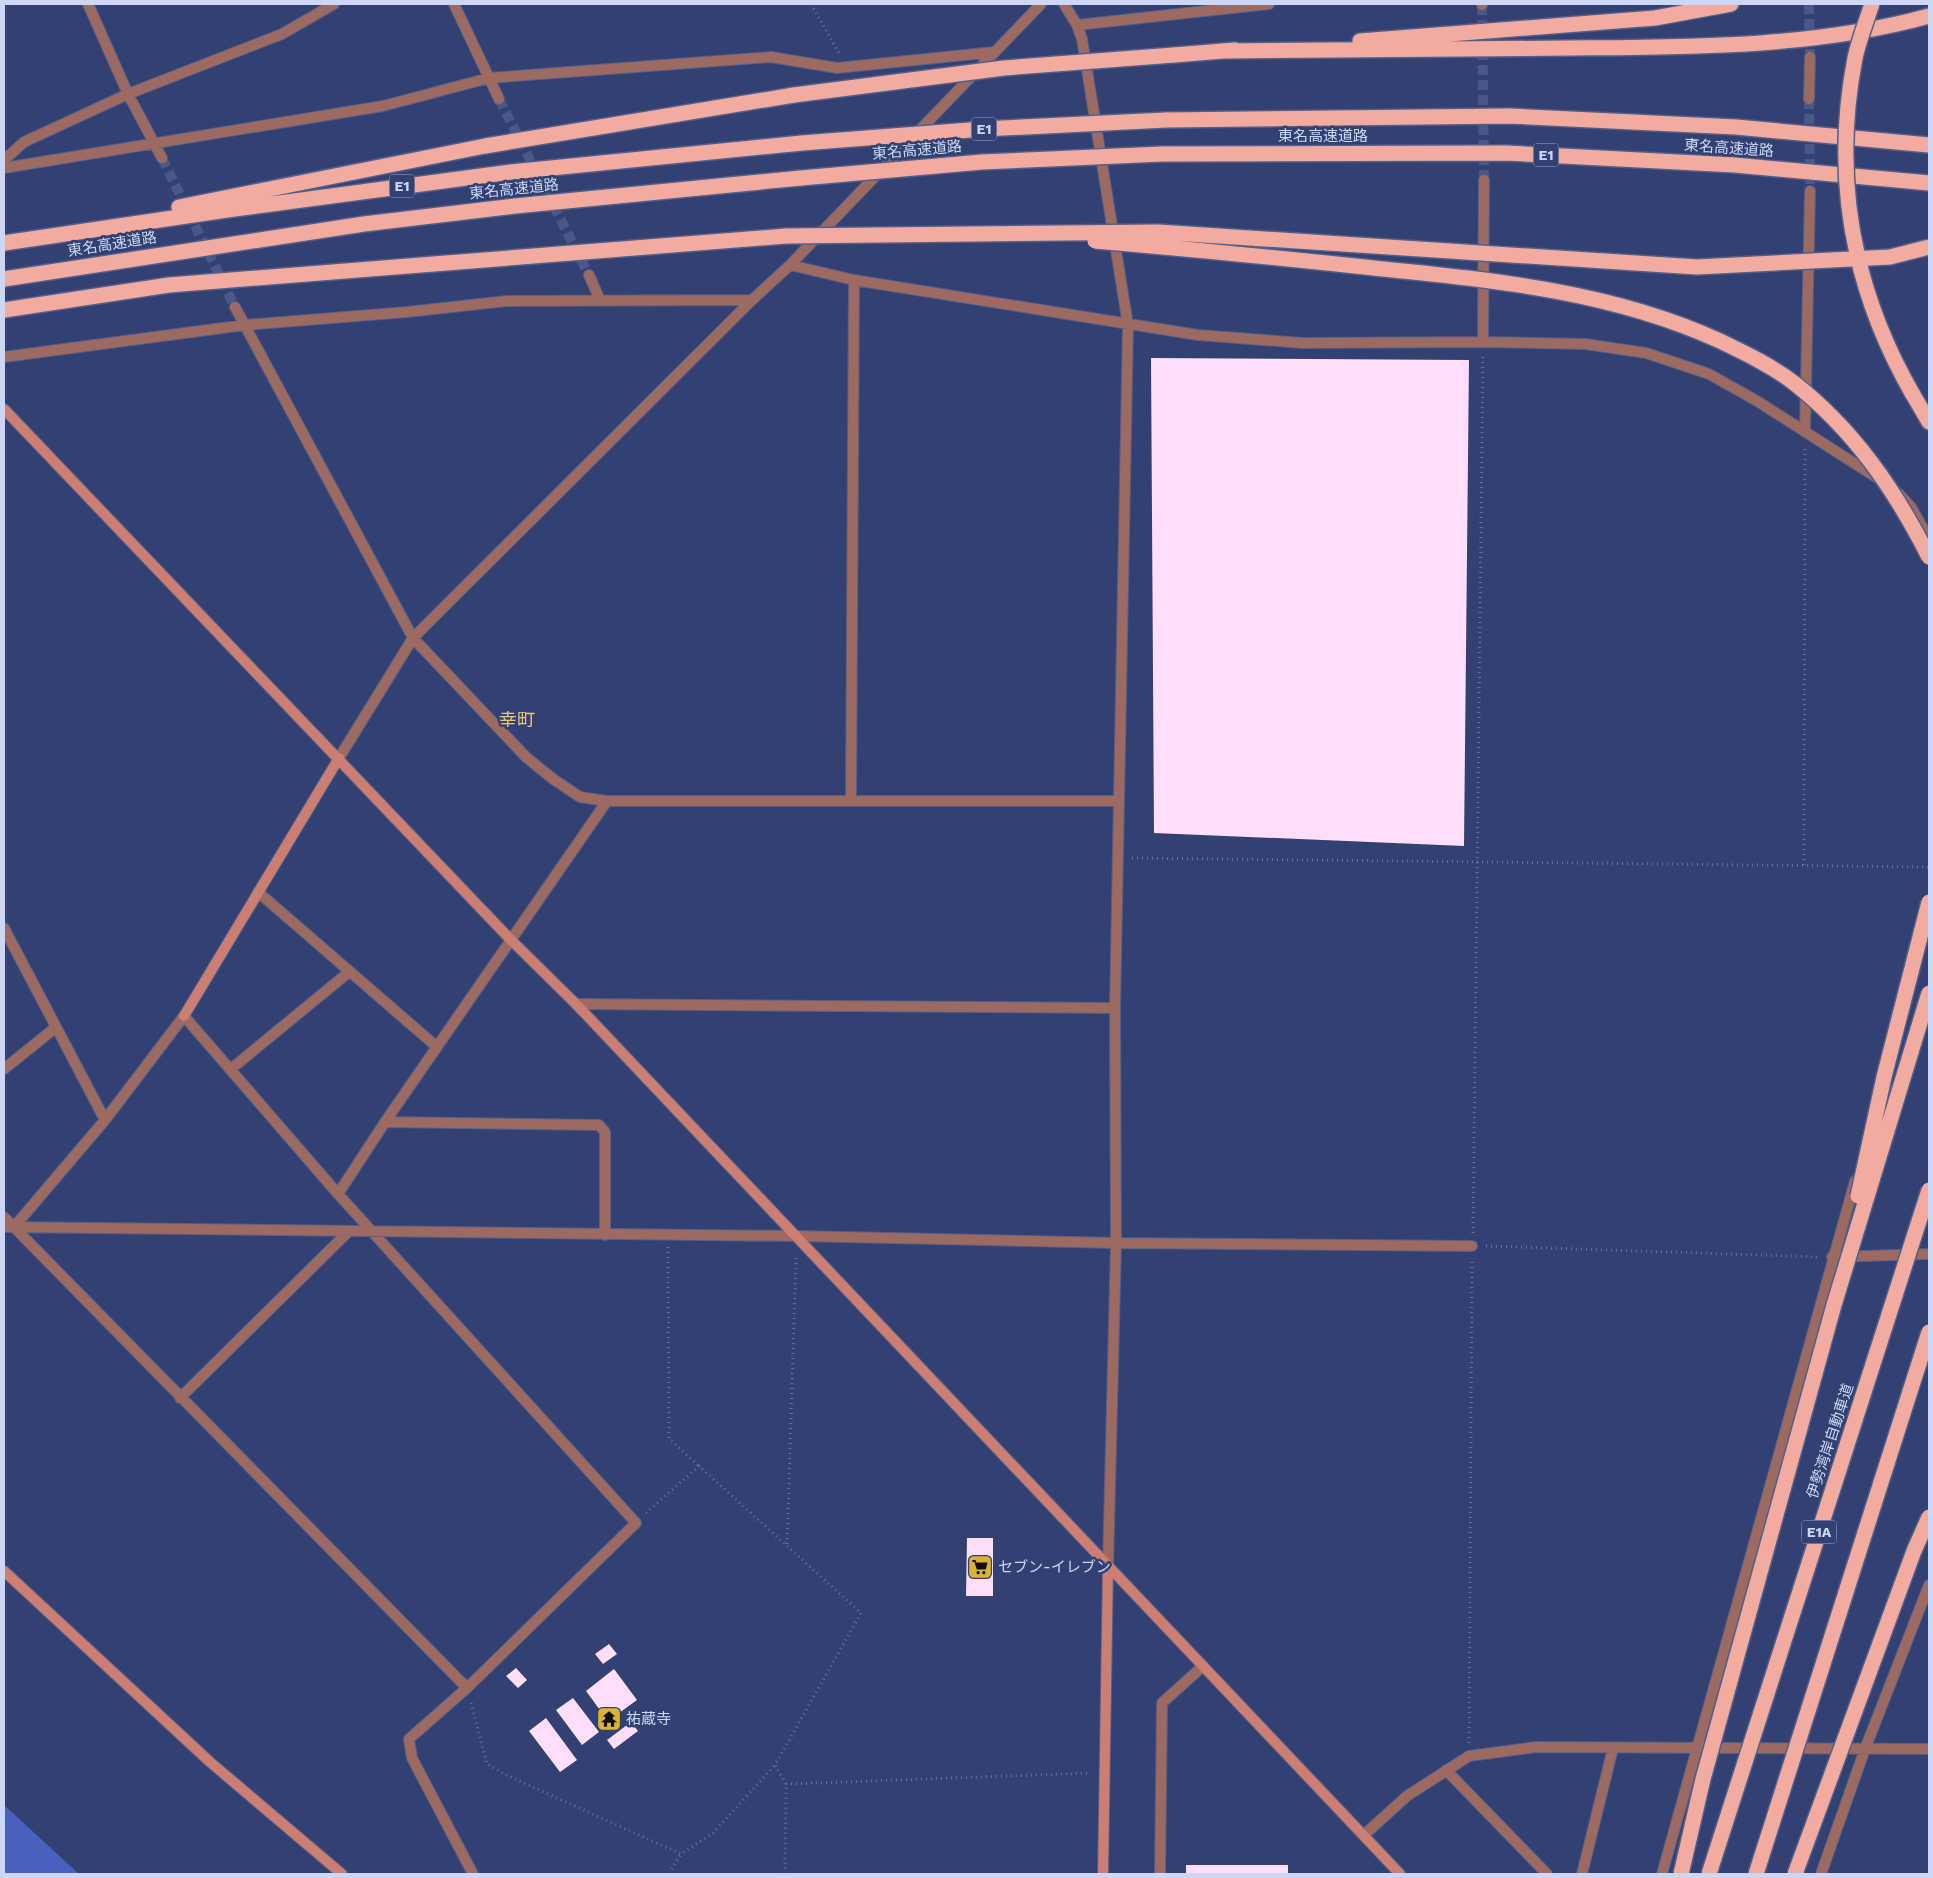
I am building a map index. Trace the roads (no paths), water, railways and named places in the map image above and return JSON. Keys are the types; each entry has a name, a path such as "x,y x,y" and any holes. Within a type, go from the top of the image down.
{"highway":[{"path":"4,243 485,146 794,95 1004,68 1655,18 1731,4"},
{"path":"1872,4 1855,56 1846,119 1846,194 1852,235 1869,297 1894,363 1929,422"},
{"path":"1225,51 1700,47 1785,40 1858,31 1929,16"},
{"name":"東名高速道路","path":"4,243 245,207 511,172 802,143 983,129 1166,120 1509,116 1736,127 1929,145"},
{"name":"東名高速道路","path":"4,278 364,224 515,206 982,162 1162,154 1506,153 1735,165 1929,183"},
{"path":"1005,232 1492,280 1624,305 1682,324 1746,353 1792,382 1839,422 1878,469 1906,512 1929,557"},
{"path":"4,310 169,285 786,236 1005,232 1168,232 1698,268 1890,257 1929,248"},
{"path":"1834,1305 1884,1077 1929,902"},
{"path":"1681,1874 1703,1779 1834,1305 1929,993"},
{"name":"伊勢湾岸自動車道","path":"1710,1874 1929,1190"},
{"path":"1756,1874 1929,1332"},
{"path":"1795,1874 1929,1507"},
{"path":"1914,1551 1929,1517"}],"street":[{"path":"88,4 128,94 162,158"},
{"path":"4,160 24,142 128,94 282,34 334,4"},
{"path":"454,4 499,99"},
{"path":"9,1227 105,1120 184,1016 413,638 752,300 790,265 1041,4"},
{"path":"1064,4 1077,25 1082,39 1128,325 1115,1008 1116,1243 1103,1874"},
{"path":"1077,25 1269,4"},
{"path":"4,168 383,106 490,78 771,57 837,68 994,52"},
{"path":"1810,57 1810,99"},
{"path":"1483,342 1484,180"},
{"path":"1805,432 1810,191"},
{"path":"790,265 854,280 1198,335 1303,342 1584,344 1646,353 1709,374 1863,467 1899,494 1911,506 1929,539"},
{"path":"589,274 600,300"},
{"path":"851,799 854,280"},
{"path":"4,357 245,325 407,312 507,300 752,300"},
{"path":"235,307 413,638 526,757 553,779 580,797 607,801 851,799 1119,801"},
{"path":"4,409 511,940 576,1004 1400,1874"},
{"path":"338,1194 385,1122 607,801"},
{"path":"258,892 437,1047"},
{"path":"1662,1874 1832,1258 1929,926"},
{"path":"4,928 105,1120"},
{"path":"231,1068 349,972"},
{"path":"576,1004 1115,1008"},
{"path":"184,1016 231,1068 338,1194 375,1232 636,1523 467,1688 409,1739 412,1758 473,1874"},
{"path":"4,1069 56,1028"},
{"path":"385,1122 598,1126 605,1132 605,1235"},
{"path":"4,1216 9,1227 467,1688"},
{"path":"9,1227 797,1236 1116,1243 1472,1246"},
{"path":"180,1398 349,1231"},
{"path":"1832,1258 1929,1254"},
{"path":"4,1571 210,1762 342,1874"},
{"path":"1821,1874 1865,1749 1929,1585"},
{"path":"1160,1874 1162,1703 1203,1666"},
{"path":"1364,1835 1407,1796 1469,1756 1536,1747 1929,1750"},
{"path":"1582,1874 1612,1748"},
{"path":"1446,1770 1547,1874"}],"water":[{"path":"4,1805 79,1874 4,1874"}],"tunnel":[{"path":"1809,4 1810,57"},
{"path":"1482,5 1484,180"},
{"path":"499,99 589,275"},
{"path":"1809,99 1810,191"},
{"path":"162,158 235,307"}],"place":[{"name":"セブン-イレブン","path":"980,1567"},
{"name":"祐蔵寺","path":"609,1719"}],"district":[{"name":"幸町","path":"517,719"}]}
